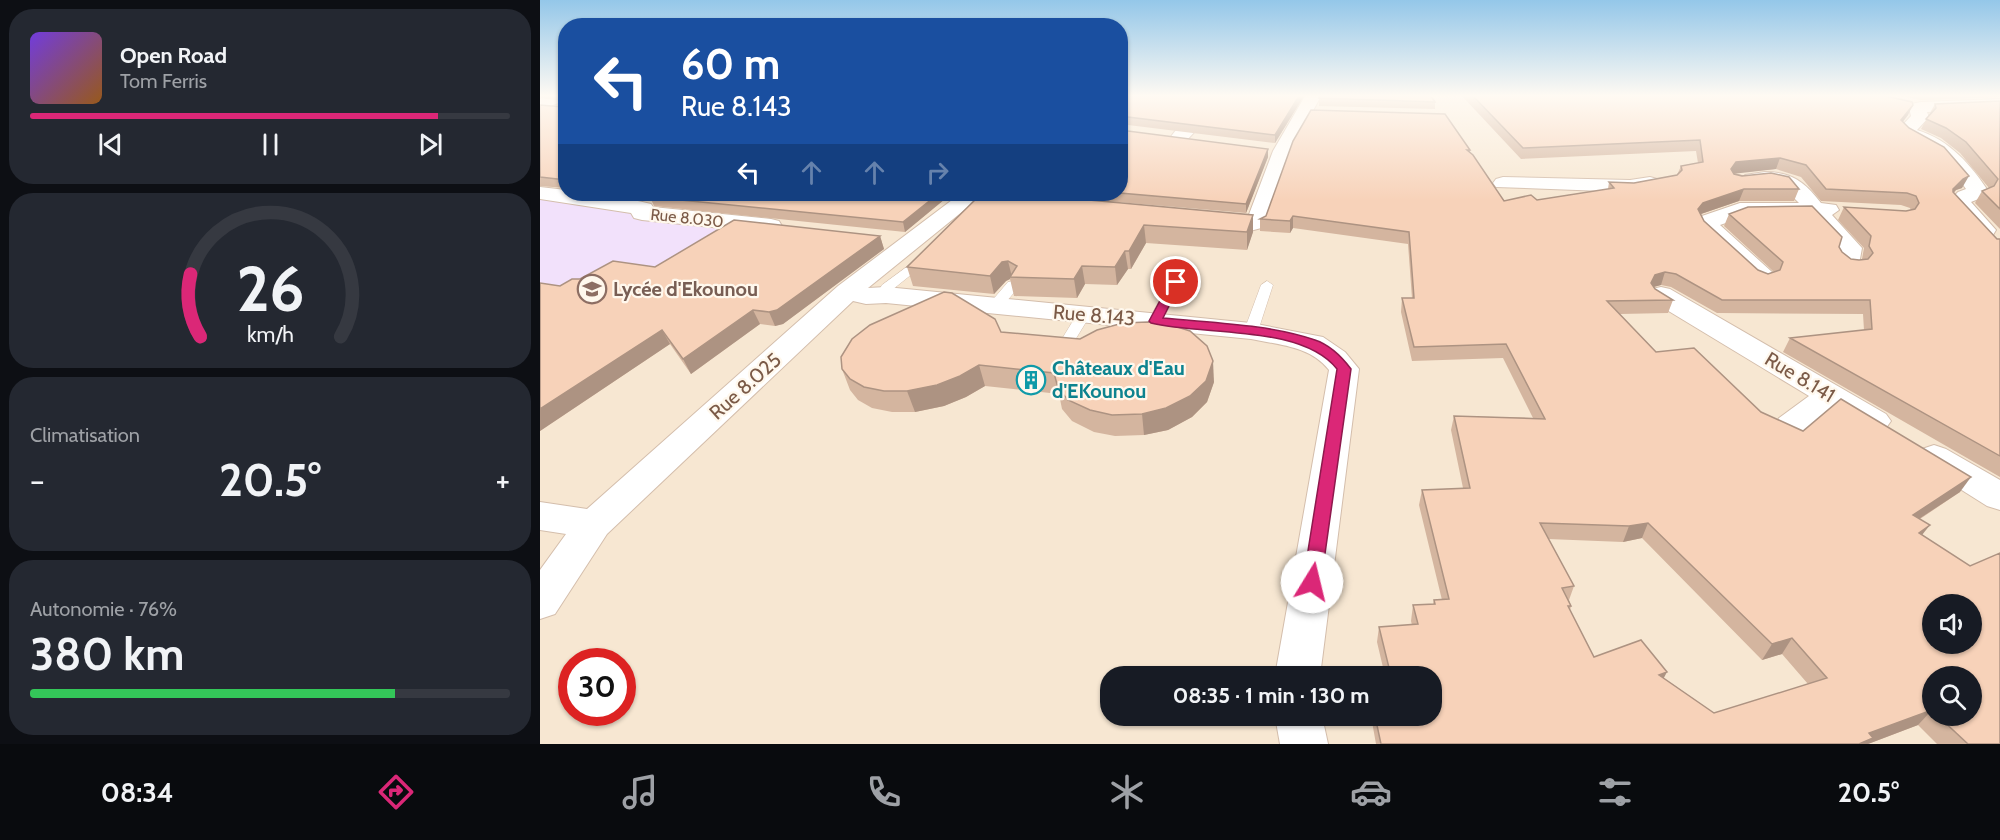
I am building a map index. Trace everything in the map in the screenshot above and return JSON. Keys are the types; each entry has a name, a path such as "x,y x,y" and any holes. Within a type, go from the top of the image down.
{"street":[{"path":"1192,218 1256,223 1282,151 1294,131"},
{"path":"1909,131 1932,140 1990,192"},
{"path":"1155,135 1179,138 1196,132"},
{"path":"1260,148 1282,151"},
{"path":"1739,180 1775,177 1792,182 1850,248 1847,260 1852,264"},
{"path":"1503,183 1630,186 1666,180"},
{"path":"1990,192 1965,196 1959,202 1999,245"},
{"name":"Rue 8.030","path":"540,193 558,196"},
{"name":"Rue 8.030","path":"594,201 643,209 642,213 788,228"},
{"name":"Rue 8.025","path":"543,593 594,524 848,292 921,247 973,201"},
{"path":"1763,277 1709,227 1707,222 1740,210 1846,211"},
{"path":"876,238 921,247"},
{"name":"Rue 8.143","path":"848,292 866,296 1004,295 1084,314 1251,331 1313,343 1335,358 1344,369 1299,666"},
{"name":"Rue 8.141","path":"1661,295 2000,497"},
{"path":"1791,426 1830,395"},
{"path":"540,516 594,524"},
{"path":"1301,726 1304,744"}],"lane":[{"path":"886,295 884,293 887,288 921,247"},
{"path":"1155,321 1176,282"},
{"path":"1251,331 1267,285"},
{"path":"1067,342 1084,314"}],"shaded area":[{"path":"540,131 558,131 558,201 1128,201 1128,131 2000,131 2000,744 540,744"},
{"name":"Lycée d'Ekounou","path":"540,198 749,226 540,351"}],"building":[{"path":"540,131 558,131 558,179 540,177"},
{"path":"1128,131 1268,149 1246,204 1128,194"},
{"path":"1240,131 1278,131 1275,135"},
{"path":"1299,131 1457,131 1470,150 1467,150 1473,155 1504,201 1531,195 1537,200 1614,188 1609,182 1634,183 1677,175 1682,170 1681,166 1703,162 1700,140 1523,148 1506,131 1914,131 1944,147 1969,176 1953,189 1953,192 1997,239 2000,239 2000,456 1790,338 1872,329 1870,300 1722,300 1676,274 1665,272 1655,275 1651,283 1655,289 1673,300 1607,301 1656,352 1694,348 1761,412 1803,431 1841,399 1971,477 1913,515 1930,525 1919,533 1970,566 2000,553 2000,744 1968,744 1949,726 1982,726 1982,666 1922,666 1922,714 1869,733 1873,738 1859,744 1381,744 1377,726 1442,726 1442,666 1389,666 1379,627 1418,624 1413,605 1435,604 1434,600 1449,599 1422,490 1470,488 1454,416 1545,419 1506,344 1414,347 1402,298 1414,298 1409,232 1293,216 1290,221 1260,219 1266,216 1293,141","holes":["1780,158 1806,165 1826,189 1907,193 1916,196 1919,203 1915,209 1906,211 1844,207 1871,236 1869,246 1873,253 1868,259 1859,260 1851,259 1842,252 1839,247 1842,237 1812,206 1748,207 1729,214 1783,262 1780,270 1768,274 1758,270 1704,221 1698,209 1703,203 1744,189 1799,189 1789,177 1771,173 1742,176 1734,174 1731,169 1736,162","1540,523 1629,526 1648,523 1772,644 1792,638 1827,678 1714,713 1659,675 1667,672 1641,640 1594,657 1568,606 1571,606 1562,588 1574,586"]},
{"path":"1950,131 2000,131 2000,209 1982,191 1994,186 1998,179 1966,142"},
{"path":"690,201 929,201 903,222"},
{"path":"974,201 1100,201 1253,215 1247,232 1144,225 1129,251 1125,251 1115,267 1082,266 1074,279 1010,277 1017,266 1008,261 1002,262 990,276 907,267"},
{"path":"734,220 880,236 777,310 769,312 753,310 683,359 662,330 540,409 540,283 560,286 572,279 580,279 613,261 655,267"},
{"name":"Châteaux d'Eau d'EKounou","path":"944,292 952,293 995,319 1001,332 1080,339 1097,330 1123,323 1168,324 1190,331 1207,346 1213,361 1206,381 1190,396 1166,408 1142,414 1112,415 1090,410 1068,400 1058,388 1054,373 979,365 937,385 907,391 884,391 864,387 850,379 842,369 841,357 852,339 870,325"}],"place":[{"name":"Lycée d'Ekounou","path":"592,289"},
{"name":"Châteaux d'Eau d'EKounou","path":"1031,380"}],"route":[{"path":"1176,282 1155,321 1251,331 1313,343 1335,358 1344,369 1312,582"}]}
